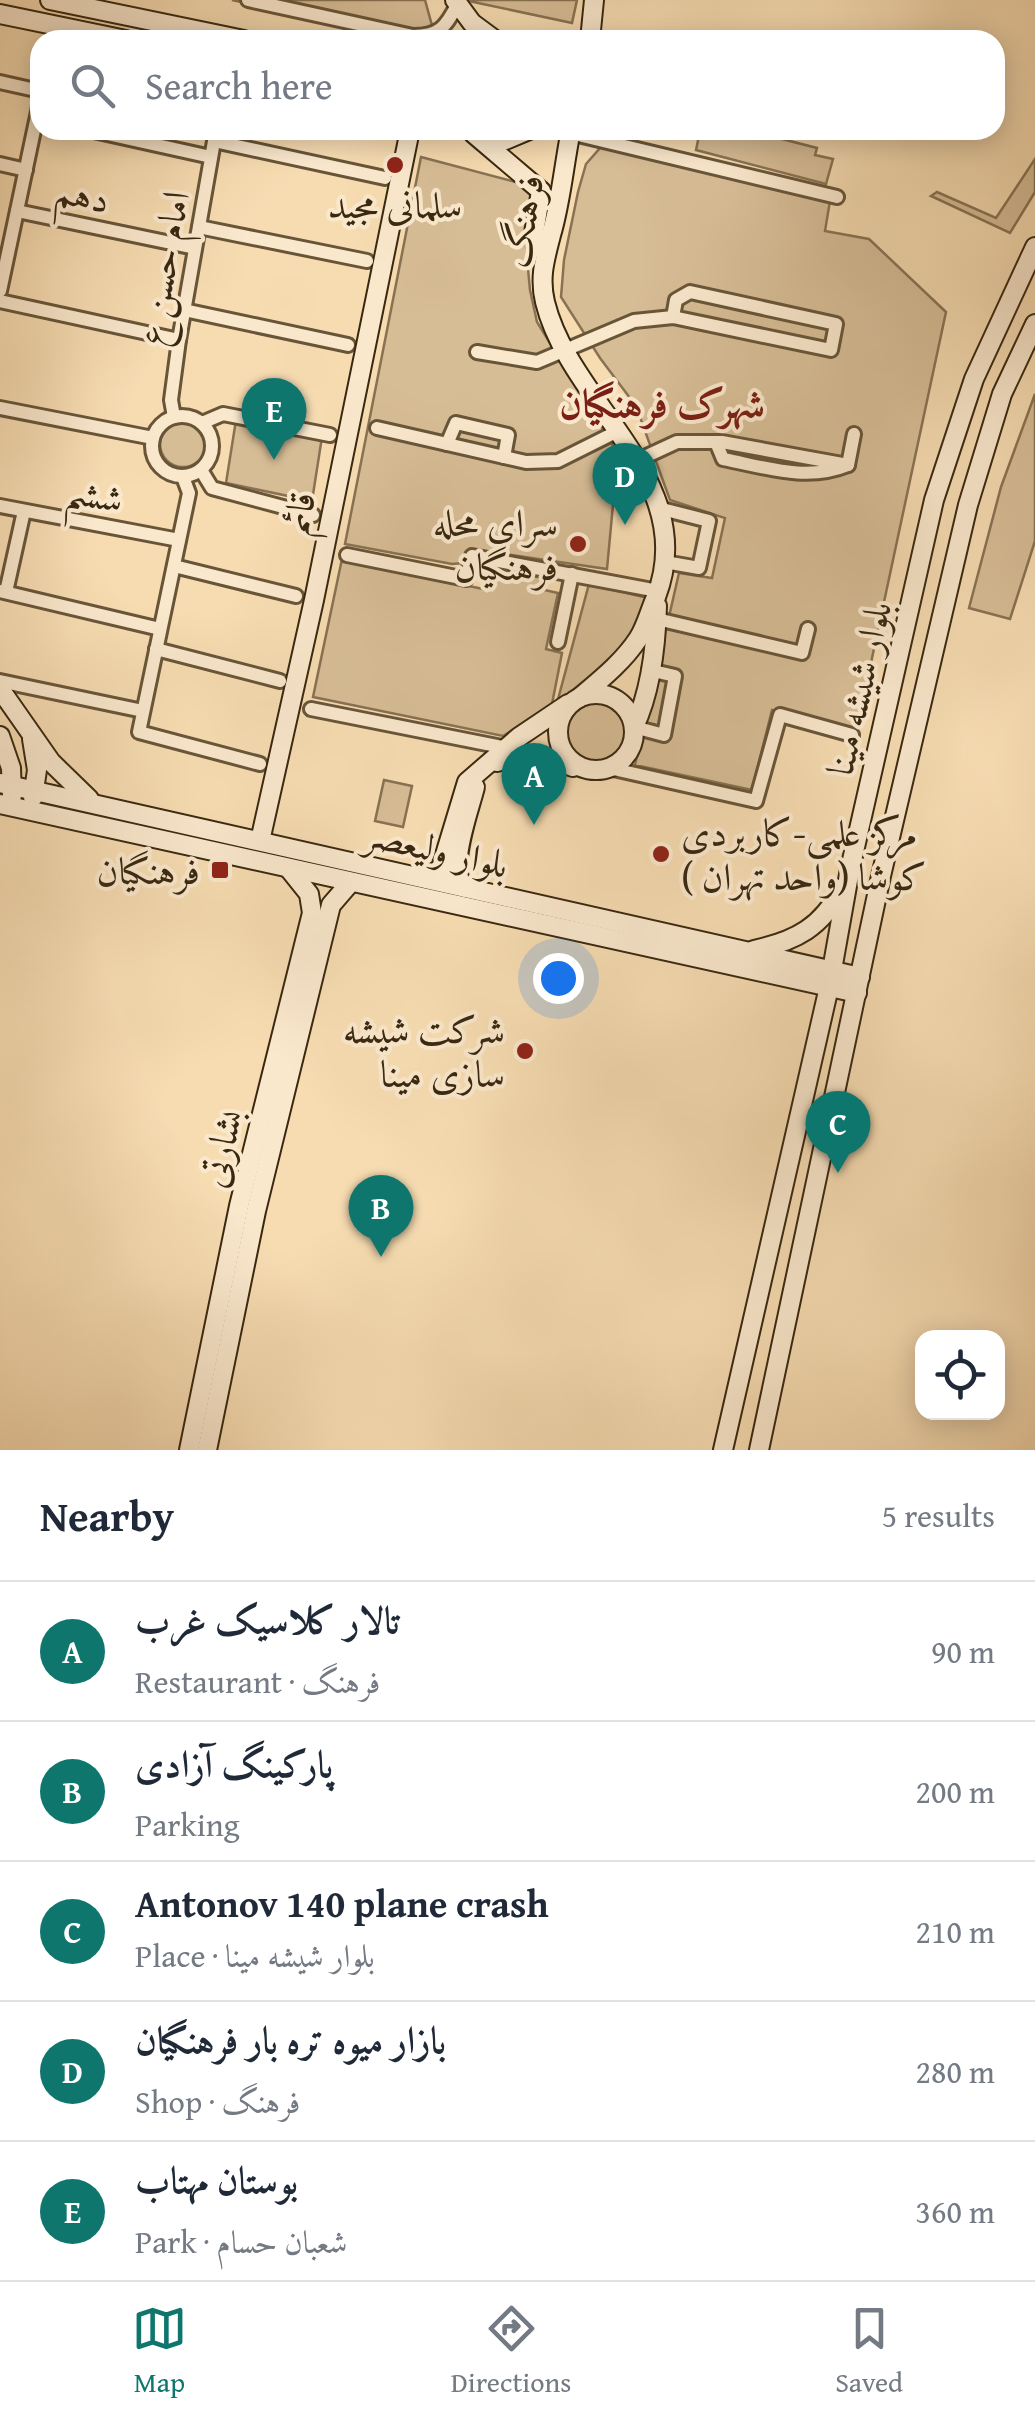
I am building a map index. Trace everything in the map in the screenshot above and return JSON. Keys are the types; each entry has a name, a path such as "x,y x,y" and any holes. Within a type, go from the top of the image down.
{"street":[{"path":"50,0 196,30"},
{"path":"590,30 594,0"},
{"path":"246,1 385,30"},
{"path":"441,30 459,7 484,30"},
{"path":"0,14 78,30"},
{"path":"584,30 590,20"},
{"path":"0,82 30,88"},
{"path":"0,291 4,252 33,140"},
{"path":"134,140 211,157"},
{"name":"امام حسن ع","path":"174,417 171,400 179,340 214,140"},
{"path":"231,140 385,178"},
{"name":"قائم","path":"260,841 412,140"},
{"path":"482,140 550,192"},
{"name":"فرهنگ","path":"450,863 467,782 601,680 639,638 665,562 662,509 618,430 564,350 542,289 544,252 551,236 550,192 567,140"},
{"path":"606,140 836,197"},
{"path":"0,164 26,170"},
{"name":"دهم","path":"17,211 195,248"},
{"path":"199,227 367,261"},
{"name":"بلوار شیشه مینا","path":"723,1450 831,979 850,869 934,500 970,392 1035,247"},
{"path":"477,352 537,362 634,320 673,317 831,350 836,324 690,292 676,300 673,317"},
{"path":"0,301 179,340"},
{"path":"184,310 348,345"},
{"name":"بلوار شیشه مینا","path":"759,1450 901,784 964,524 999,404 1035,324"},
{"path":"970,392 999,404"},
{"path":"0,408 152,438"},
{"path":"202,422 223,414 330,435"},
{"path":"184,416 202,422 213,446 201,470 174,476 158,465 152,438 160,424 184,416"},
{"path":"448,444 456,423 508,436 504,457"},
{"path":"378,428 526,462 558,461 618,430"},
{"path":"636,460 677,442 716,442 723,459 808,475 829,473 848,465 854,434"},
{"path":"201,470 212,488 314,515"},
{"path":"184,476 189,493 138,732 260,764"},
{"name":"ششم","path":"0,506 179,540"},
{"path":"662,509 709,521 698,568 665,562"},
{"path":"24,511 3,591 160,629"},
{"path":"347,555 466,579 472,556 658,591"},
{"path":"174,566 296,596"},
{"path":"558,642 572,574"},
{"name":"فرهنگ","path":"609,768 628,752 642,711 658,591"},
{"path":"657,619 802,653 808,629"},
{"path":"156,649 280,682"},
{"path":"586,769 575,764 560,744 560,719 574,701 602,694 624,706 634,727 664,734 675,676 650,670"},
{"path":"0,681 143,711"},
{"path":"0,689 51,762 93,803"},
{"path":"311,709 507,748"},
{"path":"483,768 518,754 586,769 609,768 756,801 780,715 852,735"},
{"path":"22,716 37,756 35,788 13,807 0,736 16,740 22,735 22,716"},
{"name":"بلوار ولیعصر","path":"7,784 420,877 464,897 859,985"},
{"name":"بلوار ولیعصر","path":"13,807 422,898 464,897 748,951 831,979"},
{"path":"422,898 430,892 420,877 439,872 450,863 464,897"},
{"name":"بشارتی","path":"207,1450 239,1206 312,913 309,894 289,869"},
{"path":"748,951 797,939 812,930 827,914 850,869"},
{"name":"بشارتی","path":"189,1450 220,1353 330,905 350,882"}],"shaded area":[{"path":"232,0 425,0 433,30 372,30"},
{"path":"464,0 577,0 572,23"},
{"path":"698,140 786,140 817,148 815,155 833,159 826,184 696,150"},
{"path":"601,147 830,201 825,231 869,239 946,312 856,733 772,710 752,790 635,765 679,573 712,578 725,518 670,500 636,406 561,297 578,192 586,164"},
{"path":"421,157 531,186 526,247 537,322 639,488 632,481 615,483 607,569 470,549 463,563 452,564 345,544"},
{"path":"1035,159 1035,192 1010,233 931,196 937,192 996,218"},
{"path":"1035,394 1035,541 1010,619 969,608 1001,487"},
{"path":"236,420 322,437 312,501 226,483"},
{"path":"183,421 199,428 206,444 199,460 183,467 167,460 160,444 167,428"},
{"path":"342,559 483,589 488,567 542,578 540,589 558,593 546,649 562,653 552,704 503,736 313,697"},
{"path":"589,584 652,599 613,658 557,703"},
{"path":"596,700 618,709 627,731 618,753 596,762 574,753 565,731 574,709"},
{"path":"384,780 412,786 403,827 375,821"}],"place":[{"name":"سلمانی مجید","path":"395,165"},
{"name":"بوستان مهتاب","path":"274,460"},
{"name":"بازار میوه تره بار فرهنگیان","path":"625,525"},
{"name":"سرای محله فرهنگیان","path":"578,544"},
{"name":"تالار کلاسیک غرب","path":"534,825"},
{"name":"مرکز علمی-کاربردی کوشا (واحد تهران )","path":"661,854"},
{"name":"فرهنگیان","path":"220,870"},
{"name":"شرکت شیشه سازی مینا","path":"525,1051"},
{"name":"Antonov 140 plane crash","path":"838,1173"},
{"name":"پارکینگ آزادی","path":"381,1257"}],"district":[{"name":"شهرک فرهنگیان","path":"662,402"}]}
